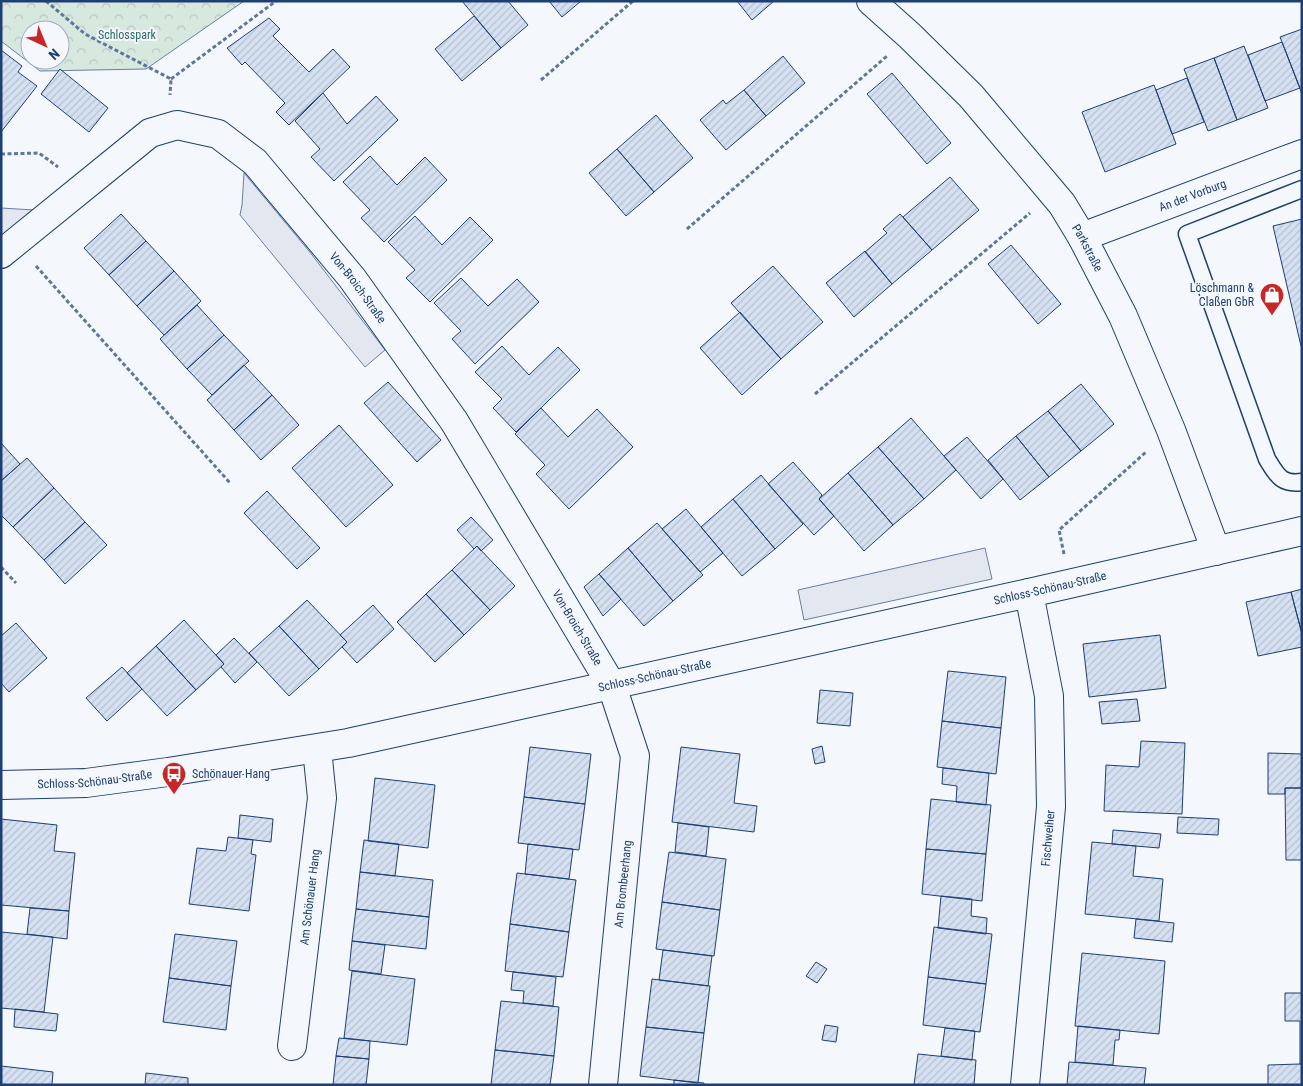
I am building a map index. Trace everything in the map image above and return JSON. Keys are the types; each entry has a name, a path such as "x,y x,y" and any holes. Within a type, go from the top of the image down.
{"street":[{"name":"Parkstraße","path":"871,1 971,96 1053,193 1082,236 1123,316 1171,430 1216,551"},
{"name":"Von-Broich-Straße","path":"8,249 150,133 177,125 218,134 256,162 352,278 454,421 612,686"},
{"name":"An der Vorburg","path":"1082,236 1302,154"},
{"name":"Schloss-Schönau-Straße","path":"1,785 86,783 317,749 1029,594 1302,531"},
{"name":"Fischweiher","path":"1025,1085 1051,808 1049,696 1029,594"},
{"name":"Am Brombeerhang","path":"603,1085 635,756 612,686"},
{"name":"Am Schönauer Hang","path":"292,1046 322,798 317,749"}],"lane":[{"path":"1302,189 1187,234 1266,460 1278,477 1291,484 1302,482"}],"path":[{"path":"46,1 85,34 170,78"},
{"path":"170,78 276,1"},
{"path":"542,80 633,1"},
{"path":"686,229 910,36"},
{"path":"169,128 170,78"},
{"path":"1,154 39,152 84,187"},
{"path":"815,394 1053,193"},
{"path":"8,249 231,484"},
{"path":"1071,584 1059,530 1171,430"},
{"path":"1,567 16,583"}],"green space":[{"name":"Schlosspark","path":"1,1 244,1 146,69 40,71 39,70 70,70 70,20 20,20 20,56 1,41"}],"shaded area":[{"path":"244,173 309,251 385,350 365,367 240,215"},
{"path":"1,208 34,210 1,238"},
{"path":"985,548 992,579 804,620 798,590"}],"building":[{"path":"462,1 508,1 528,25 501,48"},
{"path":"549,1 581,1 562,17"},
{"path":"737,1 774,1 752,20"},
{"path":"474,16 501,48 462,81 435,49"},
{"path":"269,18 280,29 273,36 309,72 333,49 350,67 289,125 276,112 285,103 245,62 242,65 227,48"},
{"path":"1302,29 1302,94 1280,37"},
{"path":"1282,42 1300,88 1265,101 1248,55"},
{"path":"1244,46 1268,108 1237,120 1214,58"},
{"path":"1,50 20,64 18,72 37,86 1,132"},
{"path":"783,56 805,83 766,116 744,90"},
{"path":"1214,58 1237,120 1208,131 1184,69"},
{"path":"59,70 61,70 108,108 89,132 41,94"},
{"path":"892,73 951,143 927,164 867,94"},
{"path":"1187,78 1204,122 1172,134 1156,90"},
{"path":"1154,85 1176,144 1105,172 1082,112"},
{"path":"744,90 766,116 726,150 700,120 723,100 726,104"},
{"path":"323,93 347,124 376,96 398,120 334,181 311,157 320,149 295,121"},
{"path":"656,115 693,158 654,192 617,149"},
{"path":"617,149 654,192 626,216 589,173"},
{"path":"370,156 397,185 425,157 447,180 384,242 361,218 370,210 343,182"},
{"path":"950,177 979,210 932,250 903,217"},
{"path":"121,214 146,241 109,275 84,248"},
{"path":"900,214 932,250 892,284 865,252 887,233 883,229"},
{"path":"415,216 442,245 470,217 493,240 430,302 406,278 415,270 388,242"},
{"path":"1302,219 1302,346 1301,346 1273,226"},
{"path":"146,241 174,271 137,306 109,275"},
{"path":"1011,245 1061,304 1038,324 988,264"},
{"path":"865,251 892,284 854,317 826,283"},
{"path":"773,266 823,322 781,359 731,303"},
{"path":"174,271 201,301 164,335 137,306"},
{"path":"461,278 488,306 517,279 539,302 475,364 452,339 461,331 434,303"},
{"path":"197,305 224,335 187,369 160,339"},
{"path":"740,312 781,359 742,395 700,348"},
{"path":"224,335 249,361 212,395 187,369"},
{"path":"502,346 529,375 558,347 580,370 516,432 493,408 502,399 475,372"},
{"path":"244,365 272,395 234,430 207,400"},
{"path":"388,382 441,440 417,462 364,403"},
{"path":"1081,384 1114,424 1081,451 1048,411"},
{"path":"272,395 299,425 261,460 234,430"},
{"path":"541,408 568,437 597,409 633,447 569,509 536,474 545,465 515,434"},
{"path":"1048,411 1081,451 1049,477 1016,436"},
{"path":"911,418 956,470 924,499 878,447"},
{"path":"339,425 393,485 346,527 292,468"},
{"path":"1016,436 1049,477 1020,500 988,460"},
{"path":"967,437 1003,479 981,499 944,456"},
{"path":"1,443 20,464 1,481"},
{"path":"878,447 924,499 893,525 848,473"},
{"path":"27,458 54,488 13,527 1,515 1,481"},
{"path":"793,462 822,495 819,499 834,516 814,535 768,484"},
{"path":"848,473 893,525 864,551 819,499"},
{"path":"761,475 803,524 775,549 733,499"},
{"path":"54,488 85,522 44,560 13,527"},
{"path":"267,491 320,548 297,569 244,513"},
{"path":"733,499 775,549 742,576 701,527"},
{"path":"686,509 723,553 700,572 662,529"},
{"path":"471,517 493,540 481,551 477,546 474,549 457,530"},
{"path":"85,522 107,545 65,584 44,560"},
{"path":"657,523 703,575 673,601 628,548"},
{"path":"477,546 515,586 490,610 452,570"},
{"path":"628,548 673,601 644,626 599,574"},
{"path":"452,570 490,610 464,635 426,594"},
{"path":"599,574 621,599 603,616 584,587"},
{"path":"1302,589 1302,634 1291,592"},
{"path":"1291,592 1302,634 1302,647 1258,656 1246,602"},
{"path":"426,594 464,635 435,662 397,622"},
{"path":"307,600 347,642 319,669 279,626"},
{"path":"373,605 394,629 357,663 342,647 347,642 340,635"},
{"path":"184,620 224,664 196,690 156,646"},
{"path":"16,623 47,658 9,692 1,683 1,636"},
{"path":"279,626 319,669 289,696 249,653"},
{"path":"1160,635 1166,688 1089,697 1083,644"},
{"path":"234,638 257,662 235,683 221,667 224,664 216,655"},
{"path":"156,646 196,690 167,716 127,673"},
{"path":"122,667 142,689 107,721 86,698"},
{"path":"948,671 1006,677 1001,728 942,721"},
{"path":"820,690 853,693 850,726 817,723"},
{"path":"1137,699 1140,721 1102,724 1099,702"},
{"path":"942,721 1001,728 996,774 937,767"},
{"path":"1141,741 1185,743 1182,814 1104,811 1106,765 1139,767"},
{"path":"822,746 825,762 815,764 812,749"},
{"path":"530,747 591,754 585,804 524,797"},
{"path":"681,747 740,754 734,803 757,806 754,832 672,822"},
{"path":"1268,753 1302,754 1302,788 1285,788 1285,794 1268,794"},
{"path":"943,768 989,773 986,805 956,802 957,786 942,784"},
{"path":"375,778 435,785 428,848 368,841"},
{"path":"1285,788 1302,788 1302,860 1286,860"},
{"path":"524,797 585,804 579,850 518,843"},
{"path":"931,799 991,805 986,854 926,849"},
{"path":"240,815 273,819 271,842 238,838"},
{"path":"1178,817 1219,819 1218,835 1177,833"},
{"path":"1,819 57,825 54,851 75,853 69,911 1,905"},
{"path":"678,823 709,827 706,856 675,852"},
{"path":"1113,830 1161,834 1159,848 1112,844"},
{"path":"228,837 253,840 251,854 256,855 249,911 189,904 197,848 226,851"},
{"path":"364,840 399,844 395,876 360,872"},
{"path":"1092,842 1136,846 1133,876 1163,879 1159,921 1085,914"},
{"path":"528,844 573,849 569,879 525,874"},
{"path":"926,849 986,854 982,901 922,894"},
{"path":"669,852 726,859 720,910 662,902"},
{"path":"360,872 433,880 429,917 356,909"},
{"path":"517,873 576,880 569,932 510,924"},
{"path":"941,896 972,899 971,916 987,918 986,934 938,928"},
{"path":"662,902 720,910 714,956 656,949"},
{"path":"30,908 69,911 67,939 27,934"},
{"path":"356,909 429,917 426,949 352,941"},
{"path":"1136,919 1174,923 1172,942 1134,938"},
{"path":"510,924 569,932 563,977 505,971"},
{"path":"934,927 992,934 986,984 928,977"},
{"path":"1,932 53,937 44,1012 1,1008"},
{"path":"175,934 237,941 231,986 169,978"},
{"path":"352,941 385,945 381,974 349,970"},
{"path":"663,950 712,956 708,986 659,980"},
{"path":"1082,953 1165,961 1159,1034 1075,1026"},
{"path":"816,962 827,969 817,983 806,976"},
{"path":"352,971 415,979 407,1045 344,1038"},
{"path":"513,972 556,977 553,1006 523,1003 524,991 511,990"},
{"path":"928,977 986,984 980,1032 923,1025"},
{"path":"169,978 231,986 226,1030 163,1022"},
{"path":"652,979 710,986 704,1033 646,1027"},
{"path":"1285,993 1302,993 1302,1064 1300,1064 1300,1021 1285,1021"},
{"path":"501,1001 559,1007 554,1056 495,1050"},
{"path":"15,1009 58,1014 56,1031 14,1027"},
{"path":"825,1025 838,1027 836,1042 822,1040"},
{"path":"1078,1026 1120,1030 1119,1040 1115,1040 1113,1065 1075,1062"},
{"path":"646,1027 704,1033 698,1083 640,1076"},
{"path":"945,1028 975,1031 972,1060 941,1056"},
{"path":"339,1038 370,1041 369,1059 336,1056"},
{"path":"495,1050 554,1056 550,1085 491,1085"},
{"path":"918,1054 976,1060 974,1085 914,1085"},
{"path":"336,1056 369,1059 366,1085 333,1085"},
{"path":"1069,1062 1146,1068 1144,1085 1067,1085"},
{"path":"1302,1064 1302,1085 1268,1085 1268,1065"},
{"path":"1,1066 53,1072 52,1085 1,1085"},
{"path":"146,1073 188,1078 188,1085 145,1085"},
{"path":"674,1080 704,1083 704,1085 674,1085"}],"place":[{"name":"Löschmann & Claßen GbR","path":"1272,316"},
{"name":"Schönauer Hang","path":"174,795"}]}
